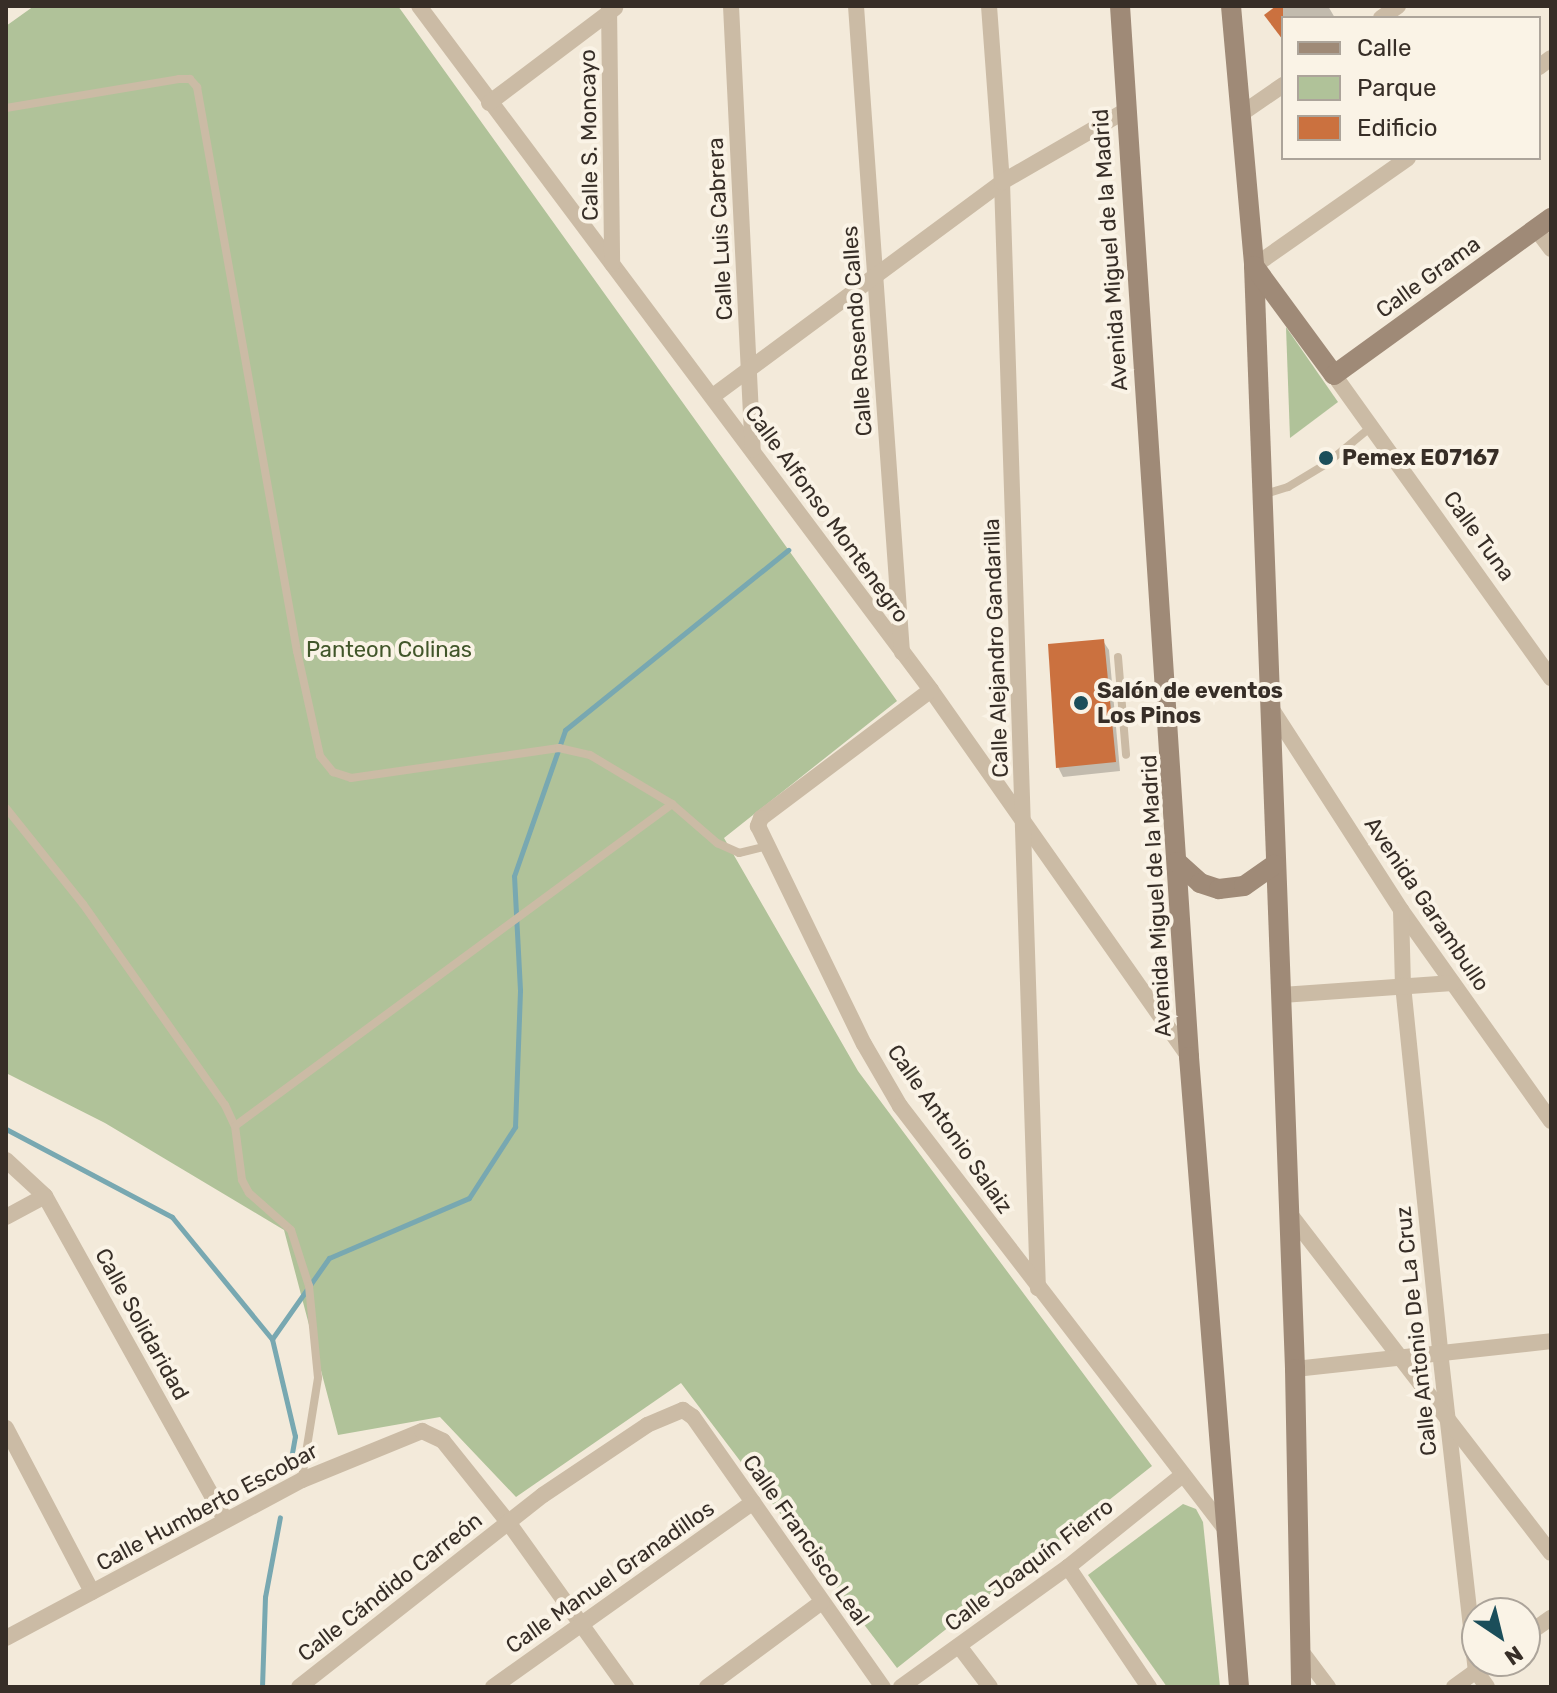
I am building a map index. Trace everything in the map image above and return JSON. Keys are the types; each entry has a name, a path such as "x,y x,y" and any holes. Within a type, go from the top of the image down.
{"main road":[{"name":"Avenida Miguel de la Madrid","path":"1120,6 1123,112 1168,687 1189,1057 1239,1687"},
{"path":"1231,6 1254,266 1295,1369 1301,1687"},
{"name":"Calle Grama","path":"1334,375 1544,223"},
{"name":"Calle Tuna","path":"1254,266 1334,375"},
{"path":"1177,862 1200,883 1219,889 1244,886 1274,865"}],"street":[{"name":"Calle Alfonso Montenegro","path":"419,6 931,690 1189,1057"},
{"name":"Calle Luis Cabrera","path":"731,6 753,450"},
{"name":"Calle Rosendo Calles","path":"856,6 902,654"},
{"name":"Calle Alejandro Gandarilla","path":"989,6 1002,182 1026,821 1038,1288"},
{"path":"489,103 612,8"},
{"name":"Calle S. Moncayo","path":"612,8 612,264"},
{"path":"1241,114 1281,86"},
{"path":"713,396 1002,182 1123,112"},
{"path":"1254,266 1405,160"},
{"path":"1544,223 1551,249"},
{"name":"Calle Tuna","path":"1334,375 1551,678"},
{"name":"Calle Antonio Salaiz","path":"931,690 761,818 758,826 880,1074 1038,1288 1181,1476 1226,1530"},
{"name":"Avenida Garambullo","path":"1271,708 1401,910 1551,1121"},
{"name":"Calle Antonio De La Cruz","path":"1401,910 1403,985 1440,1351 1473,1597"},
{"path":"1282,995 1453,983"},
{"name":"Calle Solidaridad","path":"6,1160 45,1196 225,1520"},
{"path":"6,1217 45,1196"},
{"path":"1289,1213 1551,1553"},
{"path":"1295,1369 1398,1354 1551,1341"},
{"name":"Calle Cándido Carreón","path":"299,1687 508,1522 647,1425 675,1410 693,1417"},
{"name":"Calle Francisco Leal","path":"693,1417 883,1687"},
{"path":"6,1428 92,1592"},
{"name":"Calle Humberto Escobar","path":"6,1638 302,1480 407,1434 434,1434 508,1522"},
{"name":"Calle Joaquín Fierro","path":"901,1687 1068,1567 1181,1476"},
{"name":"Calle Manuel Granadillos","path":"493,1687 753,1502"},
{"path":"508,1522 626,1687"},
{"path":"1068,1567 1149,1687"},
{"path":"707,1687 822,1602"},
{"path":"959,1646 990,1687"},
{"path":"1301,1651 1328,1687"}],"lane":[{"path":"6,108 179,79 190,79 197,87 297,651 320,756 333,772 351,778 559,748 590,755 672,804 717,843 739,853 767,846"},
{"path":"1263,495 1313,472 1371,427"},
{"path":"1118,657 1126,755"},
{"path":"1121,693 1168,687"},
{"path":"235,1126 672,804"},
{"path":"6,808 92,916 235,1126 242,1180 249,1193 291,1230 309,1286 318,1378 302,1480"}],"green space":[{"name":"Panteon Colinas","path":"34,6 398,6 897,701 724,838 858,1071 1152,1466 897,1668 681,1383 516,1497 440,1417 338,1435 284,1230 105,1123 6,1073 6,26"},
{"path":"1286,327 1338,402 1290,438"},
{"path":"1183,1504 1196,1509 1203,1522 1220,1687 1167,1687 1088,1575"}],"building":[{"path":"1276,6 1283,6 1281,37 1264,15"},
{"name":"Salón de eventos Los Pinos","path":"1104,639 1116,762 1056,768 1048,644"}],"waterway":[{"path":"272,1339 329,1258 469,1198 515,1127 520,990 514,876 565,730 788,550"},
{"path":"6,1129 172,1217 272,1339 295,1436 291,1458"},
{"path":"262,1687 265,1597 280,1517"}],"place":[{"name":"Pemex E07167","path":"1326,458"},
{"name":"Salón de eventos Los Pinos","path":"1081,703"}]}
